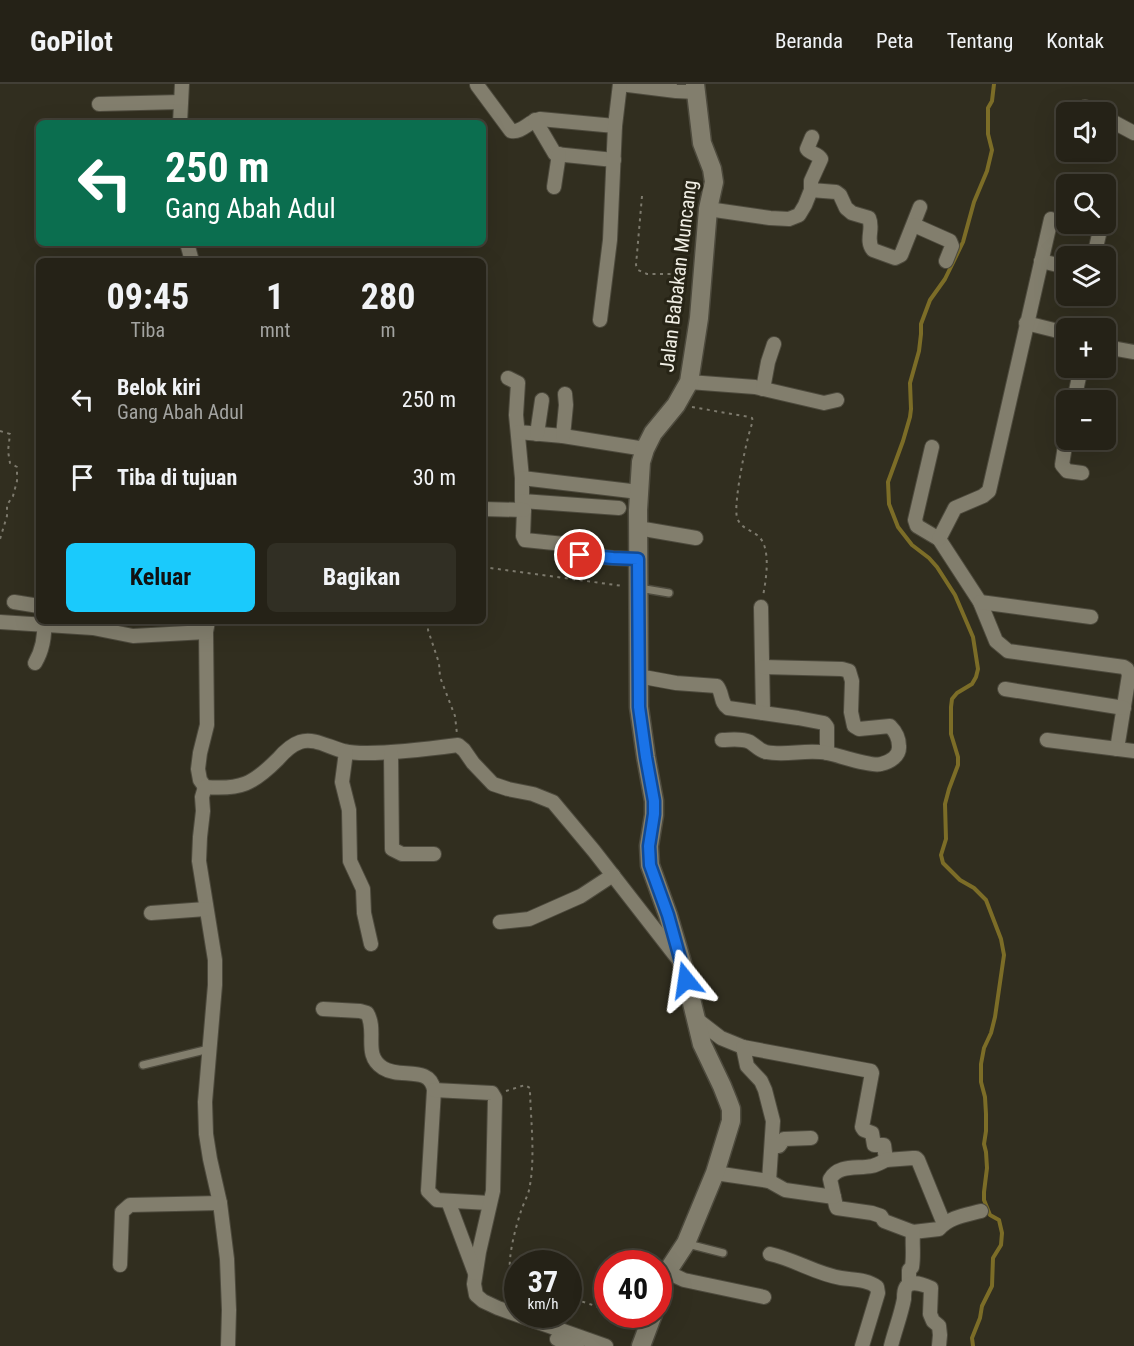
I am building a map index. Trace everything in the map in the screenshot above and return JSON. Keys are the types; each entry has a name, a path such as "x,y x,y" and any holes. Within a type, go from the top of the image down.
{"street":[{"path":"180,120 182,84"},
{"path":"600,320 610,240 615,126 620,84 676,91 696,88"},
{"path":"477,85 511,131 519,131 540,119 615,126"},
{"name":"Jalan Babakan Muncang","path":"672,1264 686,1243 715,1173 731,1121 731,1109 702,1044 683,966 650,865 649,846 654,801 639,707 638,528 641,462 653,433 676,405 689,382 699,318 708,209 714,176 702,143 696,88"},
{"path":"99,104 181,102"},
{"path":"535,120 555,154 614,160"},
{"path":"1116,123 1134,133"},
{"path":"708,209 770,218 789,219 799,214 805,205 811,190 811,181 821,159 820,156 807,149 812,137"},
{"path":"554,187 559,154"},
{"path":"811,190 836,192 852,213 869,218 872,224 870,247 896,258 901,255 920,207"},
{"path":"939,539 955,508 989,491 1051,219"},
{"path":"914,225 950,241 952,246 946,261"},
{"path":"1041,261 1056,265"},
{"path":"1026,323 1056,330"},
{"path":"763,389 774,344"},
{"path":"1116,348 1134,352"},
{"path":"508,378 518,383 516,415 522,478 523,536 526,541 564,544 580,555 638,559"},
{"path":"689,382 763,389 824,403 837,400"},
{"path":"563,435 565,394"},
{"path":"537,434 542,400"},
{"path":"518,432 563,435 645,449"},
{"path":"932,447 915,524 919,529 939,539 980,602 996,641 1008,651 1124,667 1129,672 1128,701 1117,749"},
{"path":"1064,450 1062,465 1067,471 1082,473"},
{"path":"522,478 639,492"},
{"path":"486,509 523,505 619,508"},
{"path":"638,528 696,538"},
{"path":"14,602 36,606"},
{"path":"980,602 1091,617"},
{"path":"761,607 763,713"},
{"path":"0,622 36,623"},
{"path":"35,663 40,652 44,624"},
{"path":"54,624 93,628 133,636 207,626 207,725 198,769 200,780 205,787 217,788 249,783 293,745 302,741 326,745 346,752 391,753 458,745 493,784 533,794 553,802 574,825 683,966"},
{"path":"722,740 749,742 764,752 827,753 880,765 899,754 898,738 895,730 890,726 859,729 854,726 851,712 852,681 849,671 763,667"},
{"path":"639,676 676,683 717,686 721,690 723,703 728,708 824,723 827,727 827,753"},
{"path":"1005,688 1128,701"},
{"path":"1047,740 1134,751"},
{"path":"346,752 342,782 349,810 350,861 363,889 364,913 371,944"},
{"path":"391,753 393,849 402,854 434,854"},
{"path":"205,787 202,797 204,812 199,861 215,960 215,995 205,1102 206,1134 220,1203 227,1259 228,1346"},
{"path":"500,922 529,919 581,896 613,875"},
{"path":"150,913 206,909"},
{"path":"323,1009 367,1013 370,1018 372,1053 375,1061 388,1071 429,1077 434,1084 428,1191 436,1200 489,1203"},
{"path":"695,1018 721,1038 743,1047 870,1070 872,1073 862,1127 872,1133 874,1145 884,1145 886,1160"},
{"path":"743,1047 747,1066 761,1081 765,1090 773,1120 769,1181"},
{"path":"434,1090 492,1093 495,1098 493,1191 479,1252 474,1284 476,1295 483,1301 577,1346"},
{"path":"772,1146 779,1146 784,1139 811,1138"},
{"path":"944,1224 916,1158 886,1160 875,1166 848,1168 834,1173 830,1179 837,1208 872,1213 881,1216 884,1221 913,1232 939,1229 952,1219 981,1211"},
{"path":"715,1173 769,1181 785,1190 834,1197"},
{"path":"448,1202 476,1275"},
{"path":"120,1264 122,1212 126,1207 130,1205 220,1203"},
{"path":"909,1284 909,1270 912,1267 914,1252 913,1232"},
{"path":"770,1254 837,1278 866,1281 877,1287 878,1293 861,1346"},
{"path":"672,1274 684,1280 764,1297"},
{"path":"891,1346 905,1288 914,1283 931,1288 930,1314 939,1326 941,1340 939,1346"},
{"path":"641,1346 648,1328"},
{"path":"557,1338 606,1346"}],"lane":[{"path":"638,588 669,593"},
{"path":"143,1065 209,1049"},
{"path":"686,1243 723,1253"}],"path":[{"path":"642,196 636,265 638,270 647,274 703,274"},
{"path":"686,406 752,418 736,510 742,527 758,535 766,549 766,582 761,607"},
{"path":"0,431 10,434 8,451 10,463 17,467 17,481 13,496 7,505 7,516 0,539"},
{"path":"486,567 638,588"},
{"path":"428,624 439,663 440,677 455,716 458,745"},
{"path":"494,1095 525,1085 530,1088 532,1159 530,1185 512,1250"}],"waterway":[{"path":"973,1346 972,1338 982,1306 992,1286 993,1258 1001,1245 1002,1233 999,1220 990,1215 984,1200 987,1168 984,1144 986,1114 981,1064 995,1017 1004,955 1001,939 986,900 974,888 960,880 943,863 941,855 946,839 945,804 958,765 951,734 952,699 972,684 978,669 973,637 955,595 937,567 912,545 898,527 889,504 888,482 910,417 910,383 919,351 921,324 930,300 945,279 963,242 974,202 987,171 992,150 988,134 988,108 992,101 994,84"}],"route":[{"path":"580,555 638,559 639,707 654,801 649,857 686,980"}]}
